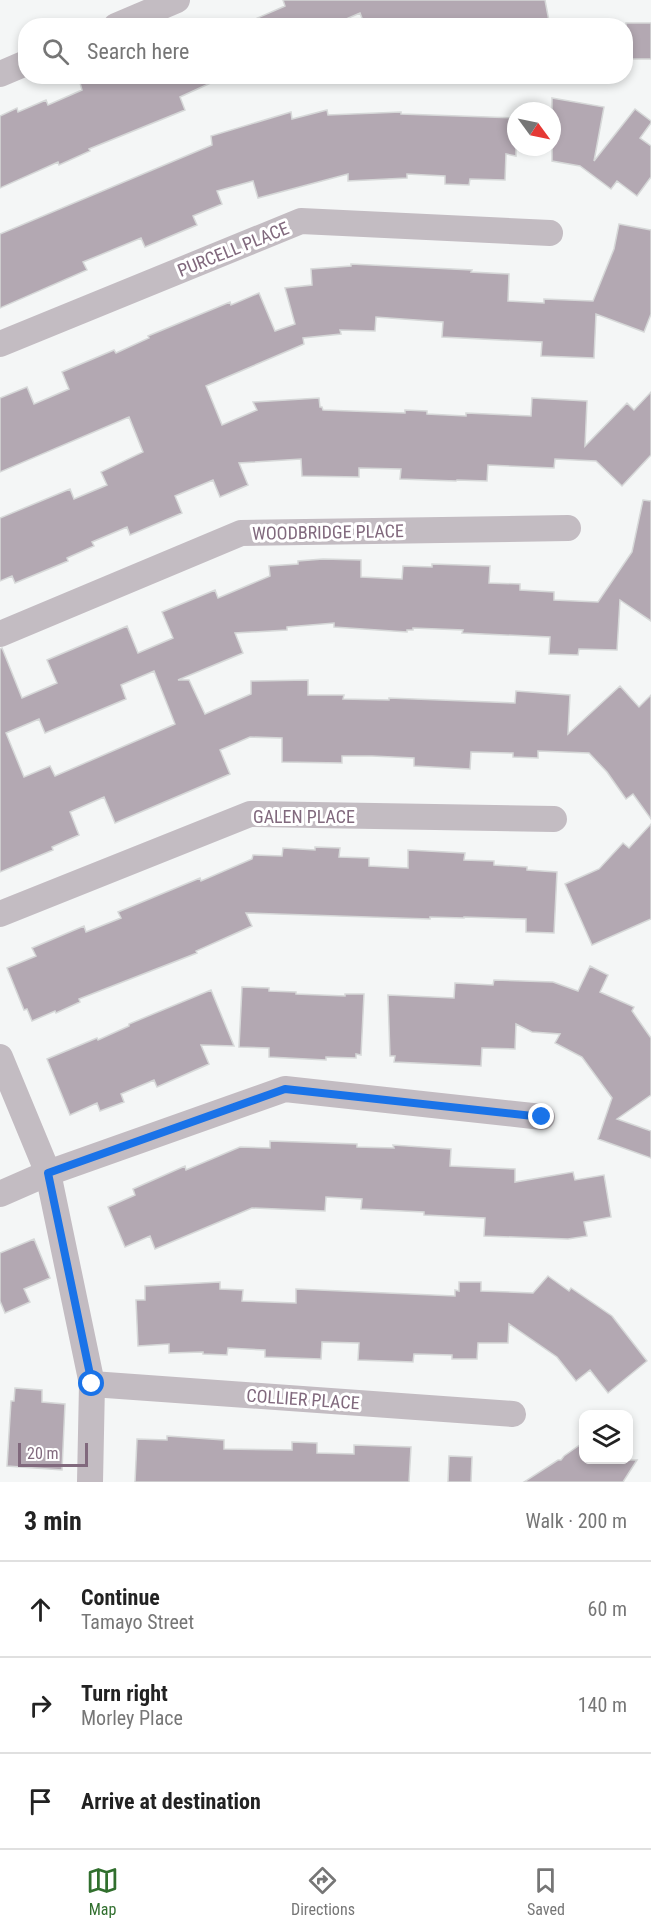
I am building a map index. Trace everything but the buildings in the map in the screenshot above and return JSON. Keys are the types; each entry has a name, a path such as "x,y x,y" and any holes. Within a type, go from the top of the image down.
{"street":[{"path":"135,18 177,0"},
{"path":"0,74 18,66"},
{"name":"PURCELL PLACE","path":"0,344 301,221 550,233"},
{"name":"WOODBRIDGE PLACE","path":"0,634 241,533 568,528"},
{"name":"GALEN PLACE","path":"0,914 250,814 554,819"},
{"path":"0,1057 48,1173 92,1384 90,1482"},
{"path":"0,1194 48,1173 285,1089 542,1117"},
{"name":"COLLIER PLACE","path":"92,1384 513,1414"}],"route":[{"path":"92,1384 48,1173 285,1089 542,1117"}]}
